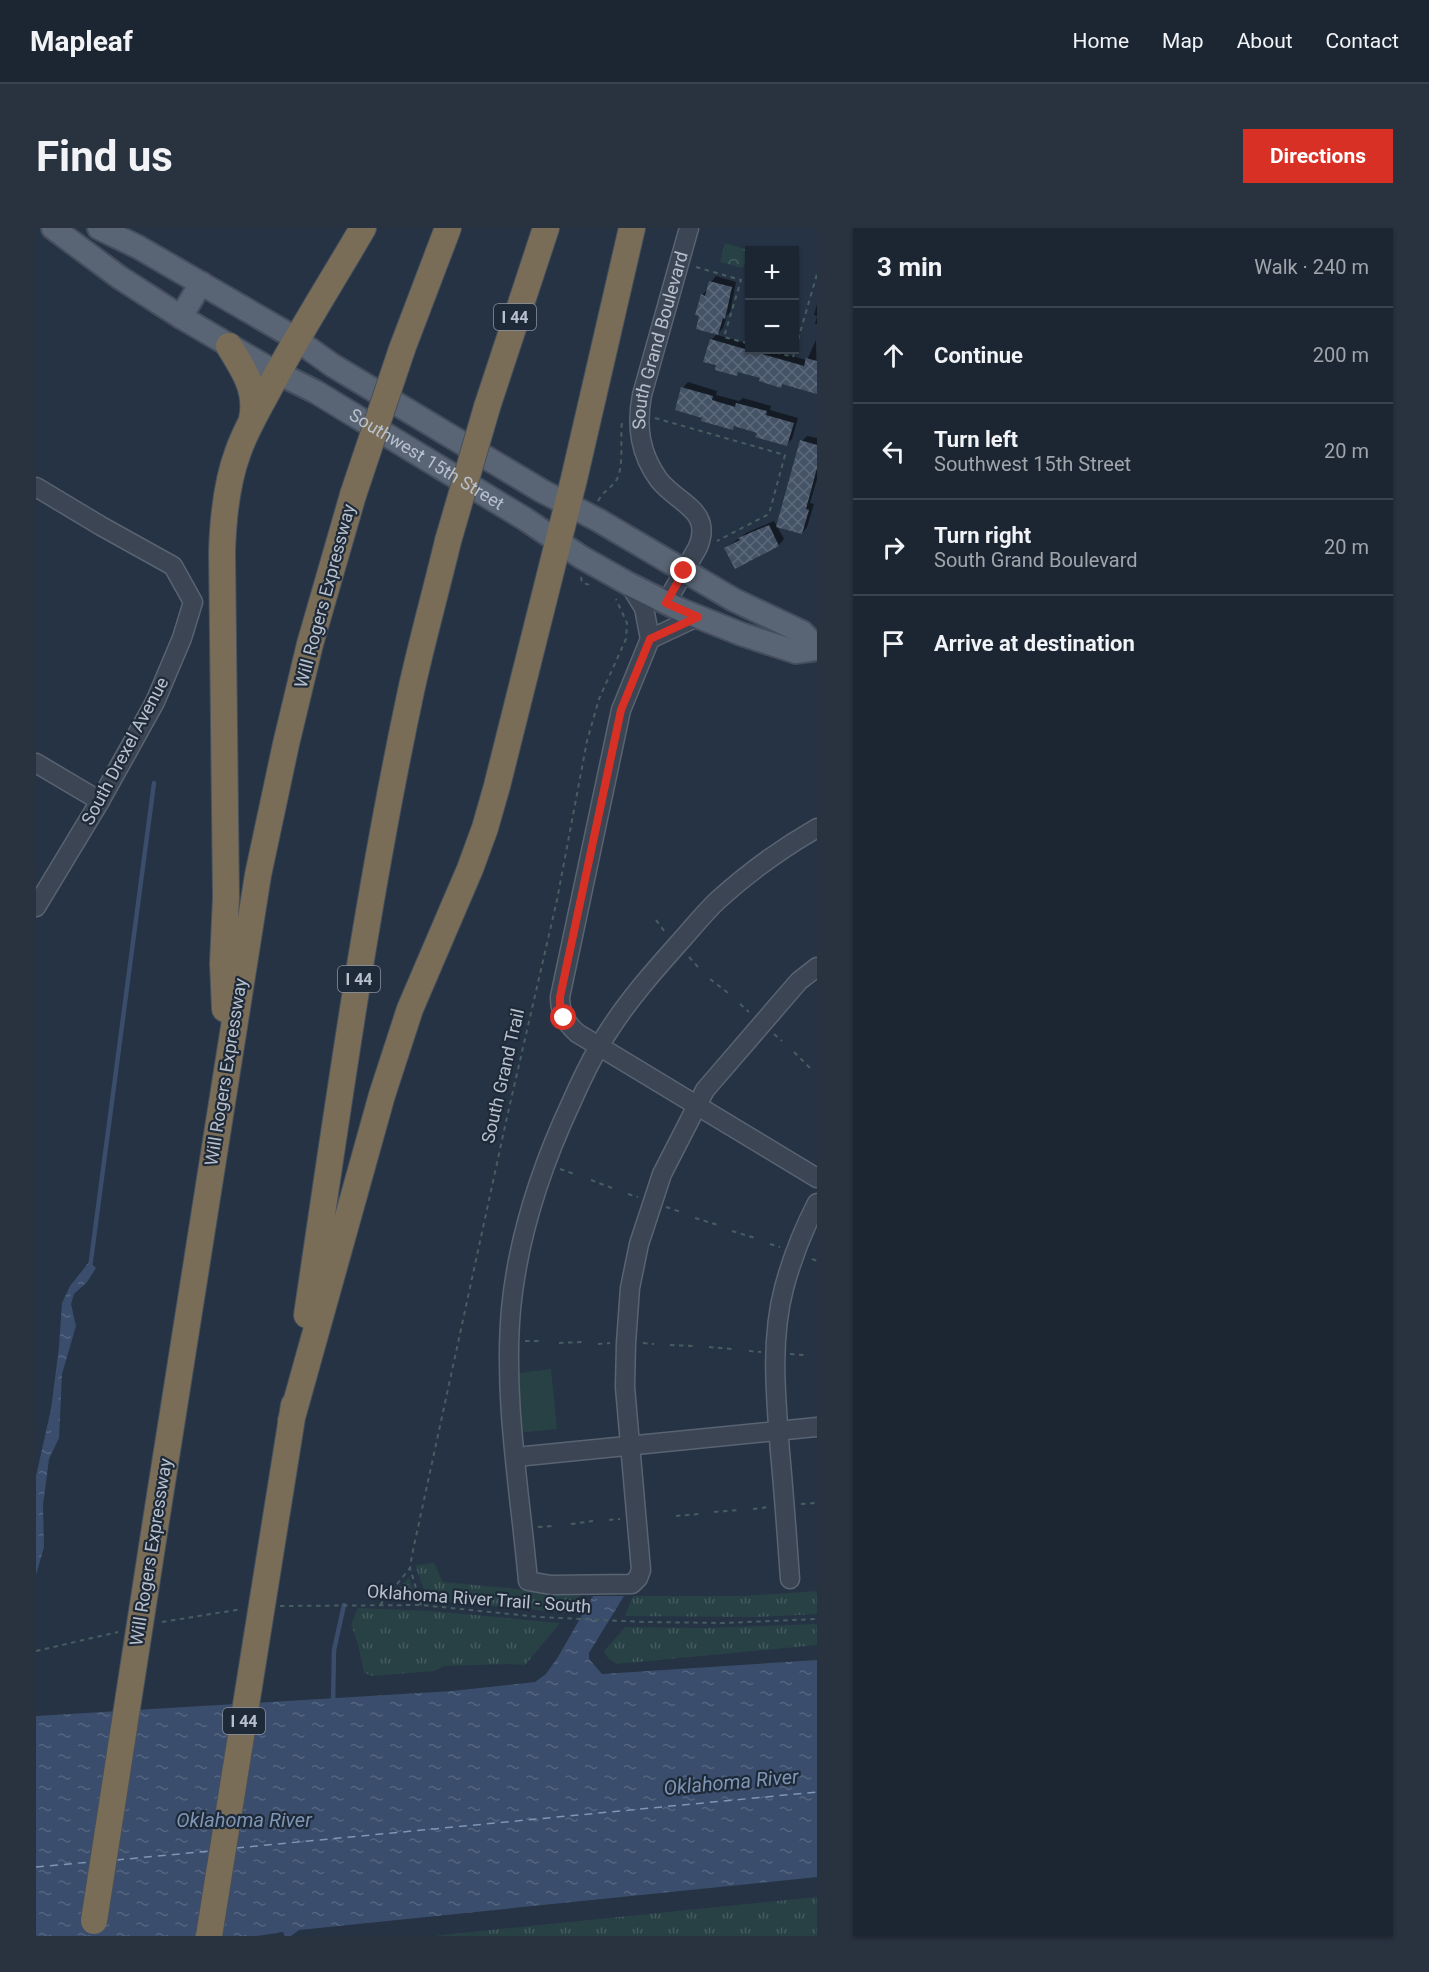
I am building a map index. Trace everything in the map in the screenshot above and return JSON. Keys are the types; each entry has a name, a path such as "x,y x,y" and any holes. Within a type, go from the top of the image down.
{"highway":[{"path":"227,1069 223,963 226,897 223,532 229,486 237,453 251,423 297,339 363,228"},
{"name":"Will Rogers Expressway","path":"92,1936 258,875 310,644 353,495 402,349 448,228"},
{"name":"I 44","path":"209,1936 334,1135 386,816 411,689 448,541 487,407 546,228"},
{"path":"291,1421 397,1048 418,990 470,869 485,828 567,504 632,228"},
{"path":"229,346 253,391 254,407 251,423"}],"main road":[{"name":"Southwest 15th Street","path":"53,228 119,277 181,317 229,346 316,392 525,519 581,556 622,591 666,603 698,617 796,652 817,649"},
{"name":"Southwest 15th Street","path":"99,228 138,247 297,339 342,371 542,491 598,520 734,600 802,632 817,649"},
{"path":"181,317 201,283"}],"street":[{"name":"South Grand Boulevard","path":"666,603 701,539 701,521 695,512 665,487 653,471 644,451 638,423 642,395 689,228"},
{"name":"South Drexel Avenue","path":"36,487 173,566 193,602 182,638 155,702 100,801 36,907"},
{"path":"622,591 644,608 650,639 621,710 560,997 560,1009 572,1028 599,1046 817,1178"},
{"path":"650,639 698,617"},
{"path":"36,763 100,801"},
{"path":"817,828 768,860 717,901 646,979 591,1059 544,1163 526,1226 511,1309 509,1368 528,1581 551,1585 632,1584 638,1578 641,1570 625,1387 630,1288 639,1244 662,1174 705,1090 799,981 817,967"},
{"path":"790,1580 776,1391 776,1353 784,1289 795,1252 817,1203"},
{"path":"516,1457 817,1427"}],"path":[{"path":"692,266 741,280 724,337 745,343"},
{"path":"799,337 817,274"},
{"path":"652,418 785,455 769,514 713,543"},
{"name":"South Grand Trail","path":"380,1605 410,1568 507,1117 557,900 587,741 598,699 626,639 627,623 622,591"},
{"path":"656,920 671,939"},
{"path":"683,950 698,967"},
{"path":"710,979 728,993"},
{"path":"740,1004 755,1017"},
{"path":"794,1052 811,1069"},
{"path":"553,1167 574,1174"},
{"path":"591,1180 612,1188"},
{"path":"628,1194 639,1197"},
{"path":"670,1209 681,1212"},
{"path":"695,1218 718,1225"},
{"path":"732,1231 755,1238"},
{"path":"770,1244 780,1247"},
{"path":"812,1259 817,1261"},
{"path":"519,1341 543,1341"},
{"path":"559,1342 582,1342"},
{"path":"598,1344 618,1342"},
{"path":"634,1343 654,1344"},
{"path":"670,1345 693,1346"},
{"path":"709,1347 732,1349"},
{"path":"784,1354 804,1355"},
{"path":"793,1505 816,1503"},
{"path":"753,1509 777,1506"},
{"path":"714,1512 738,1510"},
{"path":"676,1516 699,1514"},
{"path":"571,1524 593,1521"},
{"path":"531,1528 553,1526"},
{"name":"South Grand Trail","path":"410,1568 421,1605"},
{"name":"Oklahoma River Trail - South","path":"272,1607 421,1605 632,1622 724,1623 817,1619"},
{"path":"154,1624 242,1609"},
{"path":"36,1651 122,1631"}],"green space":[{"path":"725,243 745,249 743,268 720,262"},
{"path":"551,1369 557,1429 508,1434 502,1375"},
{"path":"434,1563 443,1582 580,1595 566,1613 433,1600 425,1592 415,1565"},
{"path":"409,1577 415,1601 392,1601 391,1599"},
{"path":"817,1591 817,1614 755,1617 625,1616 633,1596 743,1596"},
{"path":"358,1608 431,1611 560,1623 525,1665 444,1666 434,1671 373,1676 364,1673 351,1624"},
{"path":"817,1624 817,1645 616,1664 608,1658 604,1651 625,1627 707,1628"},
{"path":"817,1897 817,1936 435,1936 442,1935"}],"water":[{"path":"89,1262 96,1268 87,1282 74,1294 71,1304 76,1326 62,1374 59,1438 49,1459 43,1505 44,1547 36,1575 36,1476 51,1409 62,1303 70,1286"},
{"name":"Oklahoma River","path":"593,1596 624,1596 589,1653 589,1659 602,1674 817,1660 817,1877 299,1930 291,1936 285,1936 283,1932 257,1936 36,1936 36,1716 452,1691 535,1682 546,1674 558,1657"}],"building":[{"path":"709,281 732,287 725,319 723,318 718,335 696,329 699,316 695,315 701,294 705,296"},
{"path":"710,339 745,349 745,354 762,354 804,366 806,358 817,361 817,394 782,384 781,388 759,381 760,378 738,372 737,376 715,370 716,365 703,362"},
{"path":"681,387 713,396 712,400 735,407 736,403 767,411 766,415 794,423 787,446 755,437 757,433 734,426 733,430 701,421 702,418 675,410"},
{"path":"800,440 817,445 817,468 802,534 776,527"},
{"path":"769,525 779,546 735,569 724,548 740,540 738,538"}],"waterway":[{"path":"90,1268 154,783"},
{"path":"333,1703 334,1650 344,1605"}],"ferry route":[{"path":"236,1848 817,1792"},
{"path":"116,1860 210,1851"},
{"path":"36,1867 90,1862"}],"route":[{"path":"564,1018 560,1009 560,997 621,710 650,639 698,617 666,603 684,571"}]}
